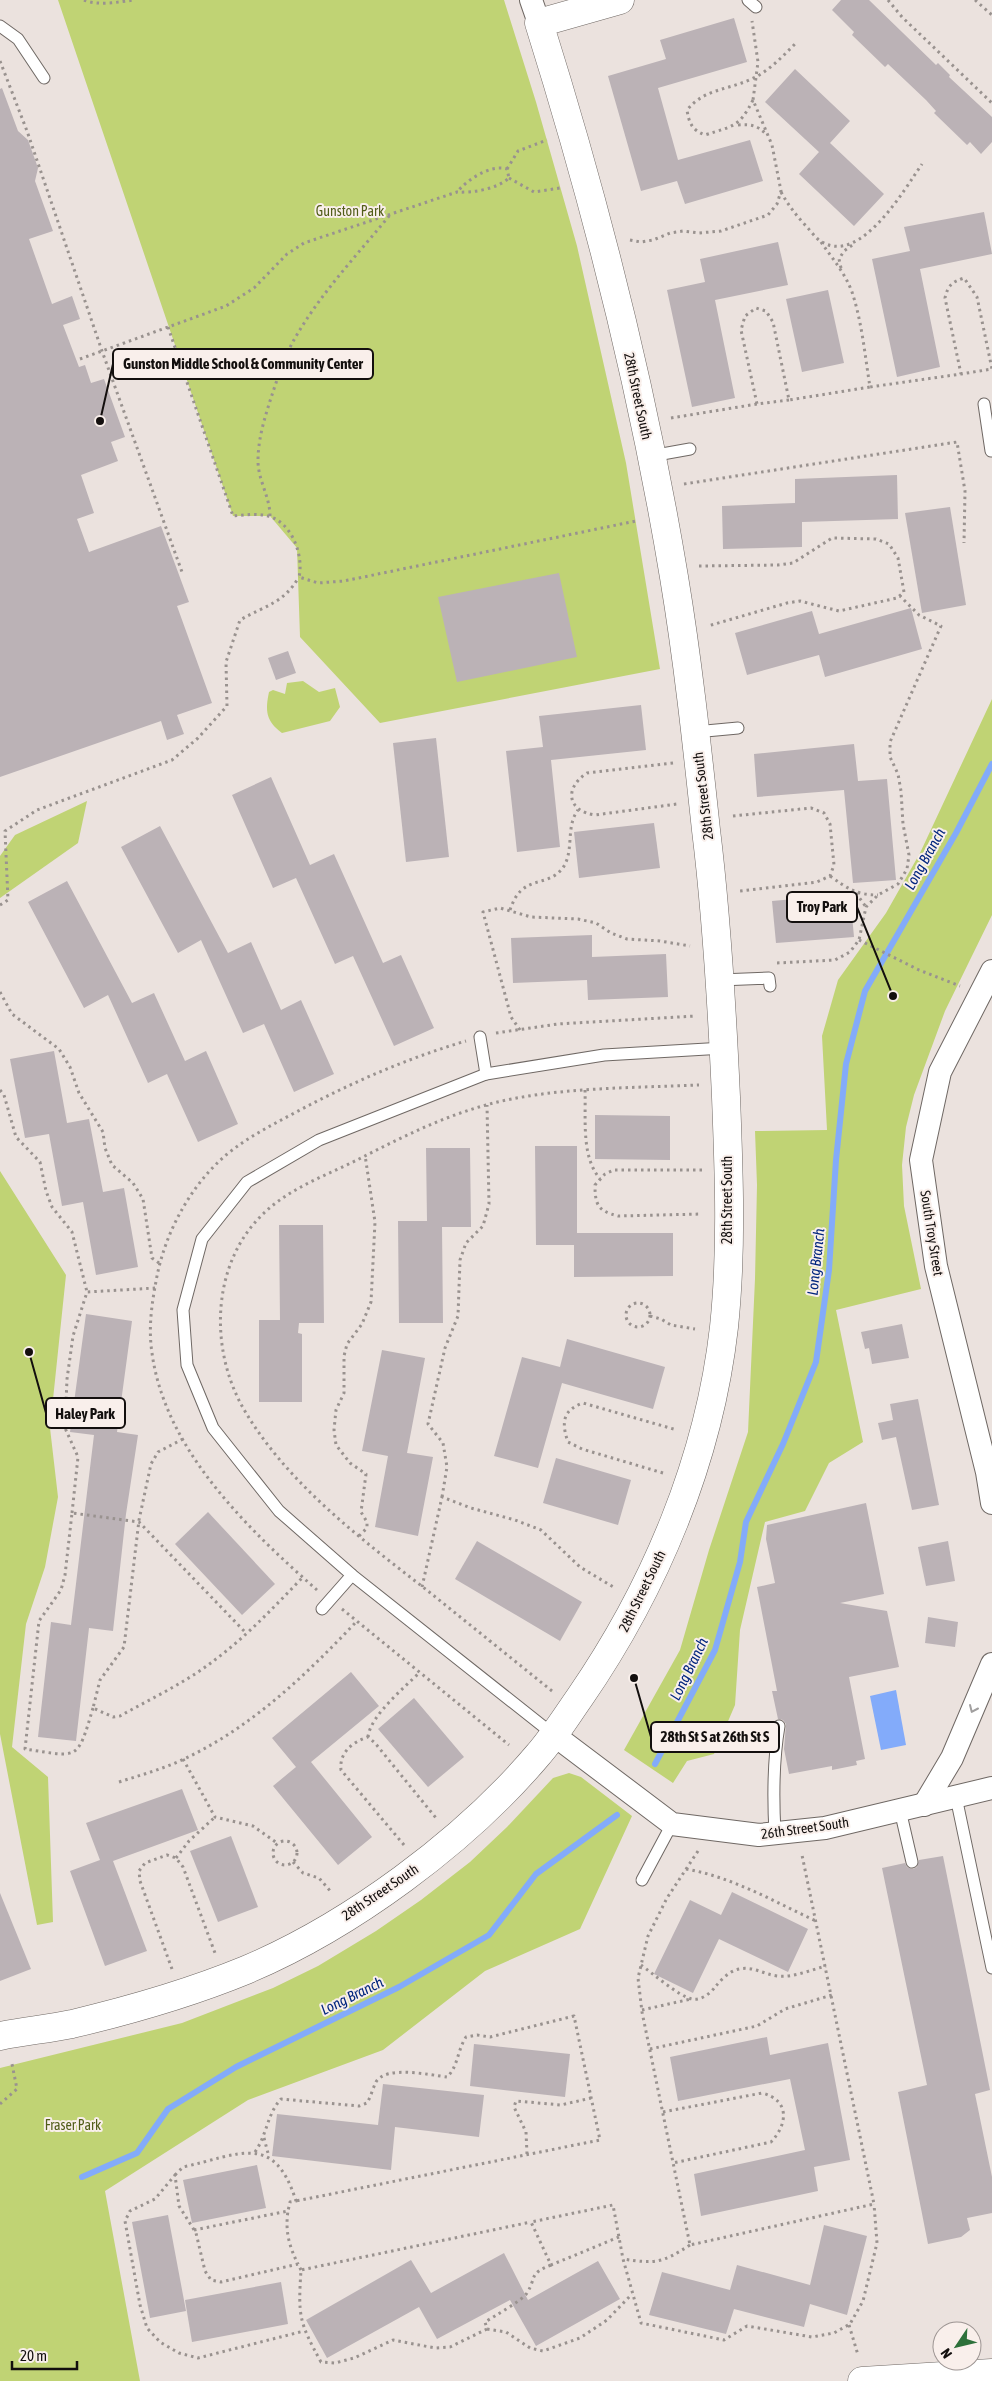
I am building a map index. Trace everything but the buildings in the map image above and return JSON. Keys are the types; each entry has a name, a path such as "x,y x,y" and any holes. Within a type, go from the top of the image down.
{"street":[{"path":"535,11 620,0"},
{"name":"28th Street South","path":"0,2036 66,2025 158,2002 248,1969 318,1933 381,1894 438,1851 492,1804 537,1757 610,1654 654,1571 689,1480 713,1392 724,1326 728,1154 724,1048 713,890 695,732 674,579 651,456 614,289 568,113 535,11"},
{"name":"South Troy Street","path":"992,971 940,1072 921,1160 936,1266 990,1470 992,1503"},
{"path":"924,1805 952,1758 992,1664"},
{"name":"26th Street South","path":"554,1735 672,1824 759,1835 825,1828 992,1788"},
{"path":"860,2368 932,2368"},
{"path":"976,2371 992,2374"}],"lane":[{"path":"0,26 18,39 44,78"},
{"path":"984,404 991,451"},
{"path":"651,456 690,449"},
{"path":"695,732 738,728"},
{"path":"720,980 769,978 770,986"},
{"path":"480,1037 486,1074"},
{"path":"554,1735 352,1575 279,1511 213,1428 187,1365 183,1310 202,1239 247,1182 318,1140 486,1074 604,1055 724,1048"},
{"path":"326,1604 352,1575"},
{"path":"774,1833 775,1750 779,1726"},
{"path":"956,1797 992,1968"},
{"path":"900,1810 912,1862"},
{"path":"642,1880 672,1824"}],"path":[{"path":"84,0 89,2 134,0"},
{"path":"888,0 902,17 992,103"},
{"path":"975,0 992,15"},
{"path":"737,125 746,114 753,100 757,77 758,62 752,20 754,8"},
{"path":"769,137 760,128 750,124 737,125 705,135 695,131 688,121 687,110 695,100 709,92 757,77 779,60 795,44"},
{"path":"0,61 30,140 102,351 182,572"},
{"path":"753,100 772,145 781,192 794,214 821,242 841,269 852,291 870,387"},
{"path":"547,140 518,151 507,169 509,178 534,192 560,188"},
{"path":"841,269 839,259 844,251 859,240 889,212 922,164"},
{"path":"457,192 466,181 485,172 502,168 507,169"},
{"path":"80,359 226,306 242,298 287,254 304,243 457,192 469,193 503,183 509,178"},
{"path":"630,240 641,242 653,240 670,233 683,231 699,233 721,231 768,215 776,204 781,192"},
{"path":"270,516 259,469 260,444 266,415 284,361 294,339 318,303 391,214"},
{"path":"821,242 832,246 847,245 859,240"},
{"path":"671,418 757,404 789,400 870,387 961,374 992,369 977,297 964,278 953,281 947,288 945,298 961,374"},
{"path":"757,404 740,330 745,316 756,308 766,311 772,322 789,400"},
{"path":"0,905 8,900 5,831 37,810 172,760 198,738 227,706 226,662 240,620 282,600 291,591 298,577 300,560 294,537 282,524 270,516 257,514 233,516 168,327"},
{"path":"684,484 957,442 965,491 964,544"},
{"path":"298,577 318,583 344,581 636,521"},
{"path":"699,566 786,564 806,556 822,543 832,538 876,539 889,544 898,558 904,592 900,596 839,611 800,601 787,603 708,626"},
{"path":"776,963 835,960 850,952 859,940 866,907 878,895 898,884 907,868 909,855 903,824 901,791 898,774 890,757 890,742 940,626 919,615 900,596"},
{"path":"673,763 587,773 577,780 572,791 573,802 578,810 595,815 677,804"},
{"path":"733,816 811,808 824,813 830,824 834,865 830,876 817,882 740,891"},
{"path":"510,910 514,897 524,887 561,870 568,858 570,829 578,810"},
{"path":"830,876 862,895 878,895"},
{"path":"855,891 866,907"},
{"path":"520,1030 511,1017 483,912 500,908 531,917 578,919 596,923 611,933 627,939 660,941 690,946"},
{"path":"859,940 919,970 939,976 963,987"},
{"path":"0,992 12,1014 59,1048 70,1067 79,1093 103,1132 105,1148 112,1165 133,1183 143,1199 152,1258 160,1263"},
{"path":"509,1745 357,1622 326,1604 303,1577 259,1538 218,1490 183,1439 165,1403 152,1354 150,1309 160,1263 173,1226 195,1189 225,1156 253,1134 326,1096 405,1060 480,1037 558,1024 695,1016"},
{"path":"552,1691 359,1536 309,1491 260,1434 242,1405 226,1372 220,1339 220,1304 229,1268 244,1238 263,1213 290,1193 425,1127 487,1105 585,1090 699,1085"},
{"path":"0,1090 4,1095 16,1136 40,1162 46,1191 52,1207 72,1232 87,1292 73,1336 67,1379 65,1428 78,1457 65,1575 61,1590 39,1621 24,1749 65,1755 73,1752 82,1744 100,1680 124,1647 139,1522 152,1464 158,1452 183,1439"},
{"path":"585,1090 588,1155 592,1169 600,1179"},
{"path":"422,1587 447,1467 443,1442 428,1424 445,1348 458,1316 460,1260 466,1243 482,1226 488,1204 487,1105"},
{"path":"359,1536 367,1528 367,1522 360,1512 366,1474 350,1463 336,1444 334,1430 336,1410 344,1393 344,1356 348,1344 362,1324 371,1302 375,1222 365,1156"},
{"path":"702,1170 614,1170 600,1179 595,1185 595,1201 605,1213 618,1216 702,1214"},
{"path":"87,1292 155,1288"},
{"path":"637,1303 648,1308 650,1316 644,1326 637,1327 627,1321 626,1314 629,1307 637,1303"},
{"path":"650,1316 672,1325 695,1329"},
{"path":"663,1474 582,1450 568,1442 564,1431 565,1416 572,1407 583,1403 676,1430"},
{"path":"442,1497 541,1530 580,1567 615,1588"},
{"path":"72,1513 139,1522 246,1633"},
{"path":"93,1708 113,1718 175,1686 215,1660 246,1633 303,1577"},
{"path":"119,1782 184,1759 225,1737 270,1705 316,1664 357,1622"},
{"path":"368,1738 368,1728 420,1672"},
{"path":"404,1845 341,1770 340,1759 360,1739 368,1738 375,1743 436,1818"},
{"path":"184,1759 215,1817 253,1826 277,1843 289,1841 295,1845 298,1853 293,1862 284,1865 276,1861 273,1850 277,1843"},
{"path":"176,1858 189,1841 215,1817"},
{"path":"690,2246 642,2010 638,1978 648,1936 666,1898 698,1851"},
{"path":"172,1968 140,1882 139,1871 145,1863 166,1855 176,1858 183,1867 216,1953"},
{"path":"301,2270 613,2205 623,2259 641,2322 724,2340 747,2326 812,2337 834,2333 849,2325 863,2301 877,2242 874,2204 802,1855"},
{"path":"293,1862 303,1873 319,1878 332,1894"},
{"path":"686,1869 710,1873 731,1880 816,1921"},
{"path":"641,1965 671,1988 691,1999"},
{"path":"642,2010 701,1998 714,1990 722,1978 738,1969 755,1969 776,1976 784,1976 826,1966"},
{"path":"650,2049 756,2026 785,2009 832,1995"},
{"path":"255,2152 264,2138 274,2107 281,2099 359,2106 367,2103 377,2081 382,2076 393,2072 447,2077 453,2071 459,2048 466,2037 477,2034 490,2037 574,2016 600,2140 290,2202 286,2225 289,2246 301,2270 298,2305 304,2332 321,2362 335,2363 354,2358 393,2340 435,2348 450,2347 487,2329 506,2332 530,2348 543,2351 580,2338 607,2320 633,2293"},
{"path":"0,2104 16,2089 12,2064"},
{"path":"663,2112 762,2093 771,2095 780,2103 784,2113 783,2124 778,2135 771,2142 673,2163"},
{"path":"527,2154 526,2132 514,2107 516,2101 561,2105 591,2098"},
{"path":"264,2138 269,2157"},
{"path":"296,2201 292,2186 280,2166 269,2157 255,2152 183,2167 155,2198 130,2211 125,2221 140,2305 147,2328 160,2342 179,2353 198,2358 304,2332"},
{"path":"175,2175 179,2206 194,2230 206,2271 211,2280 220,2282 298,2264"},
{"path":"623,2259 650,2263 669,2259 690,2246 874,2204"},
{"path":"194,2230 288,2211"},
{"path":"532,2222 551,2265"},
{"path":"487,2329 485,2322 527,2294 531,2281 539,2270 619,2237"},
{"path":"849,2325 860,2368"}],"green space":[{"name":"Gunston Park","path":"58,0 504,0 536,102 577,246 626,463 660,669 380,723 300,637 297,548 270,516 233,516"},
{"path":"303,681 319,692 335,688 340,707 330,721 282,733 273,724 268,715 269,692 273,690 285,694 287,683"},
{"path":"992,699 992,915 945,1011 914,1095 906,1127 902,1165 904,1206 921,1289 836,1310 863,1442 829,1463 805,1511 765,1522 740,1630 735,1705 714,1754 687,1761 673,1783 624,1750 680,1650 709,1550 748,1432 755,1279 757,1185 755,1131 827,1130 822,1036 838,980 886,913 920,853"},
{"path":"87,801 78,843 0,898 0,856 15,835"},
{"path":"0,1171 66,1275 50,1428 58,1497 45,1567 26,1624 12,1747 48,1777 53,1922 37,1925 0,1734"},
{"name":"Fraser Park","path":"569,1773 581,1777 632,1816 580,1929 485,1971 383,2050 248,2100 105,2191 140,2381 0,2381 0,2068 182,2023 273,1988 318,1966 376,1931 421,1900 470,1862 507,1827 553,1778"}],"water":[{"path":"896,1690 906,1745 881,1750 870,1696"}],"waterway":[{"name":"Long Branch","path":"655,1764 715,1650 740,1562 746,1522 783,1444 816,1362 829,1270 836,1160 846,1064 865,991 956,833 992,764"},
{"name":"Long Branch","path":"82,2177 137,2153 168,2109 236,2067 399,1987 489,1935 536,1874 617,1815"}],"place":[{"name":"Gunston Middle School & Community Center","path":"100,421"},
{"name":"Troy Park","path":"893,996"},
{"name":"Haley Park","path":"29,1352"},
{"name":"28th St S at 26th St S","path":"634,1678"}]}
